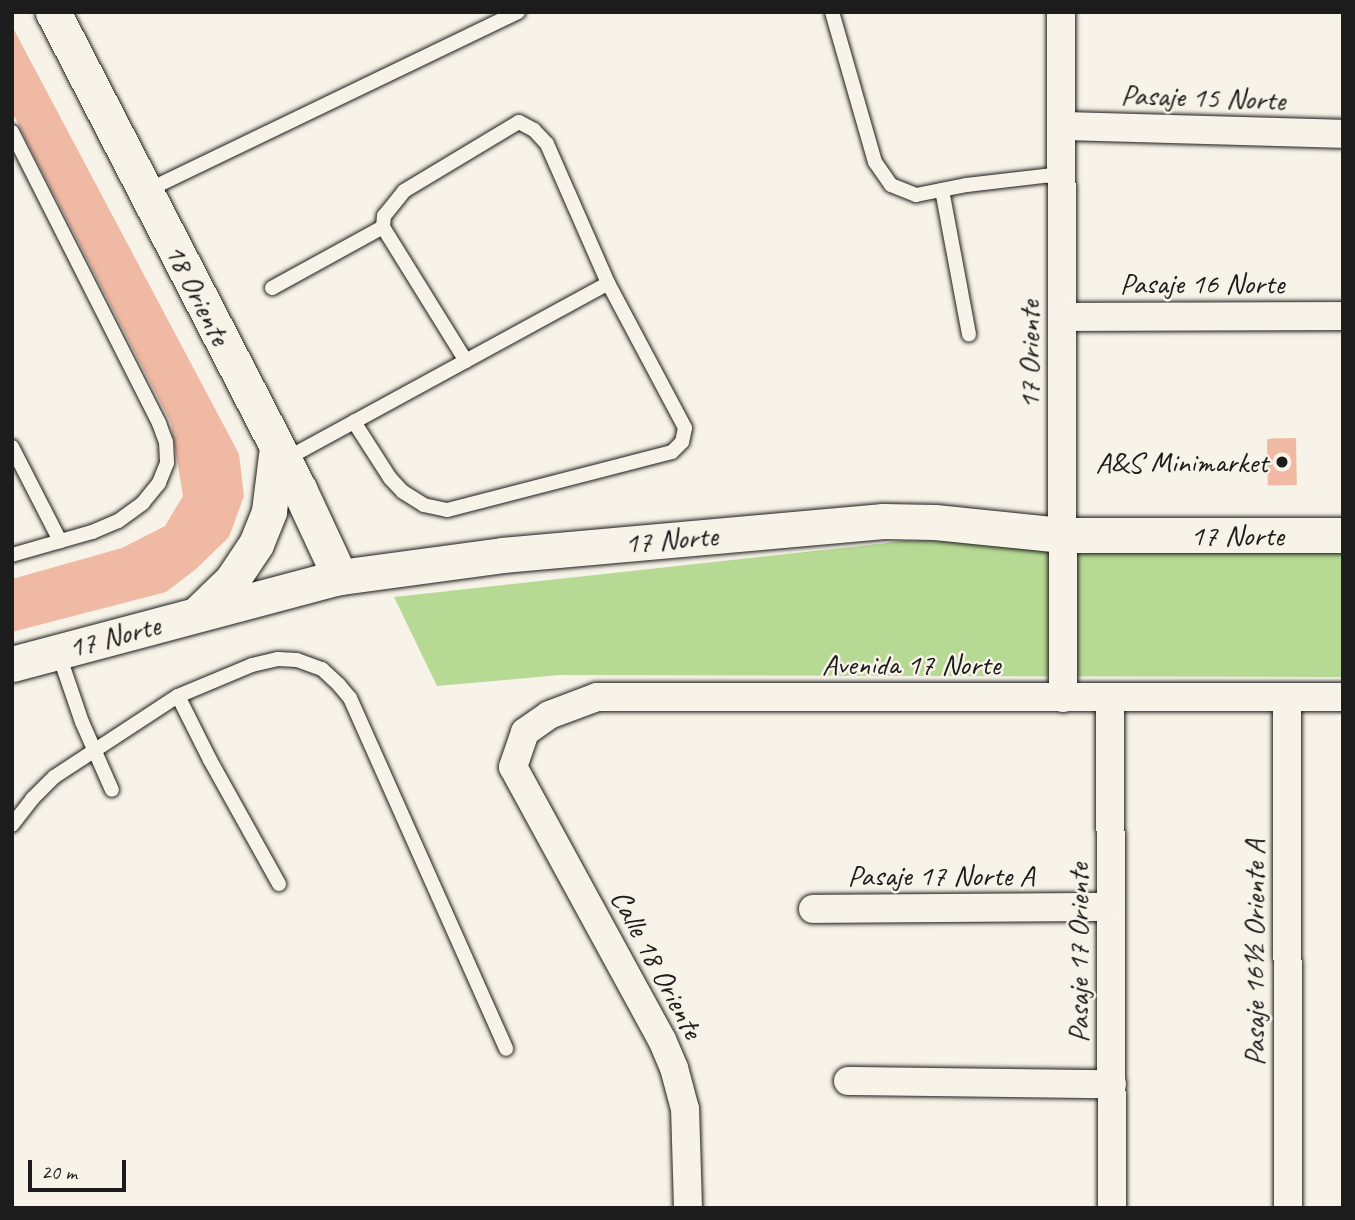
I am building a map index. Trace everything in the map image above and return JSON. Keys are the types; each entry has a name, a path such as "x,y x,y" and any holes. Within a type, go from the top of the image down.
{"street":[{"name":"18 Oriente","path":"53,12 280,454 340,577"},
{"name":"17 Oriente","path":"1061,12 1063,698"},
{"name":"Pasaje 15 Norte","path":"1061,126 1343,134"},
{"name":"Pasaje 16 Norte","path":"1062,317 1343,316"},
{"path":"199,612 232,580 256,544 269,511 280,454"},
{"name":"17 Norte","path":"12,664 199,612 340,577 502,555 883,521 936,522 1063,536 1343,536"},
{"name":"Avenida 17 Norte","path":"513,767 525,732 549,715 597,696 1343,697"},
{"name":"Pasaje 16½ Oriente A","path":"1287,697 1288,1208"},
{"name":"Pasaje 17 Oriente","path":"1110,698 1112,1208"},
{"name":"Calle 18 Oriente","path":"513,767 662,1040 674,1068 685,1109 688,1208"},
{"name":"Pasaje 17 Norte A","path":"813,909 1111,907"},
{"path":"848,1081 1112,1084"}],"lane":[{"path":"146,191 517,12"},
{"path":"832,12 875,162 891,185 916,195 1062,174"},
{"path":"354,422 390,478 403,492 424,505 447,510 672,452 682,442 685,428 608,283 547,144 534,130 519,122 404,191 387,209 383,227 466,361"},
{"path":"12,132 159,423 166,442 163,473 143,503 118,521 12,555"},
{"path":"942,190 969,334"},
{"path":"272,288 383,227"},
{"path":"280,454 354,422 608,283"},
{"path":"12,447 60,541"},
{"path":"58,651 112,790"},
{"path":"12,825 54,777 178,696 251,665 278,659 297,660 322,669 350,698 506,1049"},
{"path":"178,696 210,761 279,884"}],"green space":[{"path":"905,541 1343,544 1343,677 560,675 437,686 394,597"}],"building":[{"path":"12,26 239,454 244,496 229,537 196,569 166,592 12,632 12,579 122,548 165,526 183,496 171,423 12,112"},
{"name":"A&S Minimarket","path":"1296,438 1297,485 1268,485 1267,439"}],"place":[{"name":"A&S Minimarket","path":"1282,462"}]}
